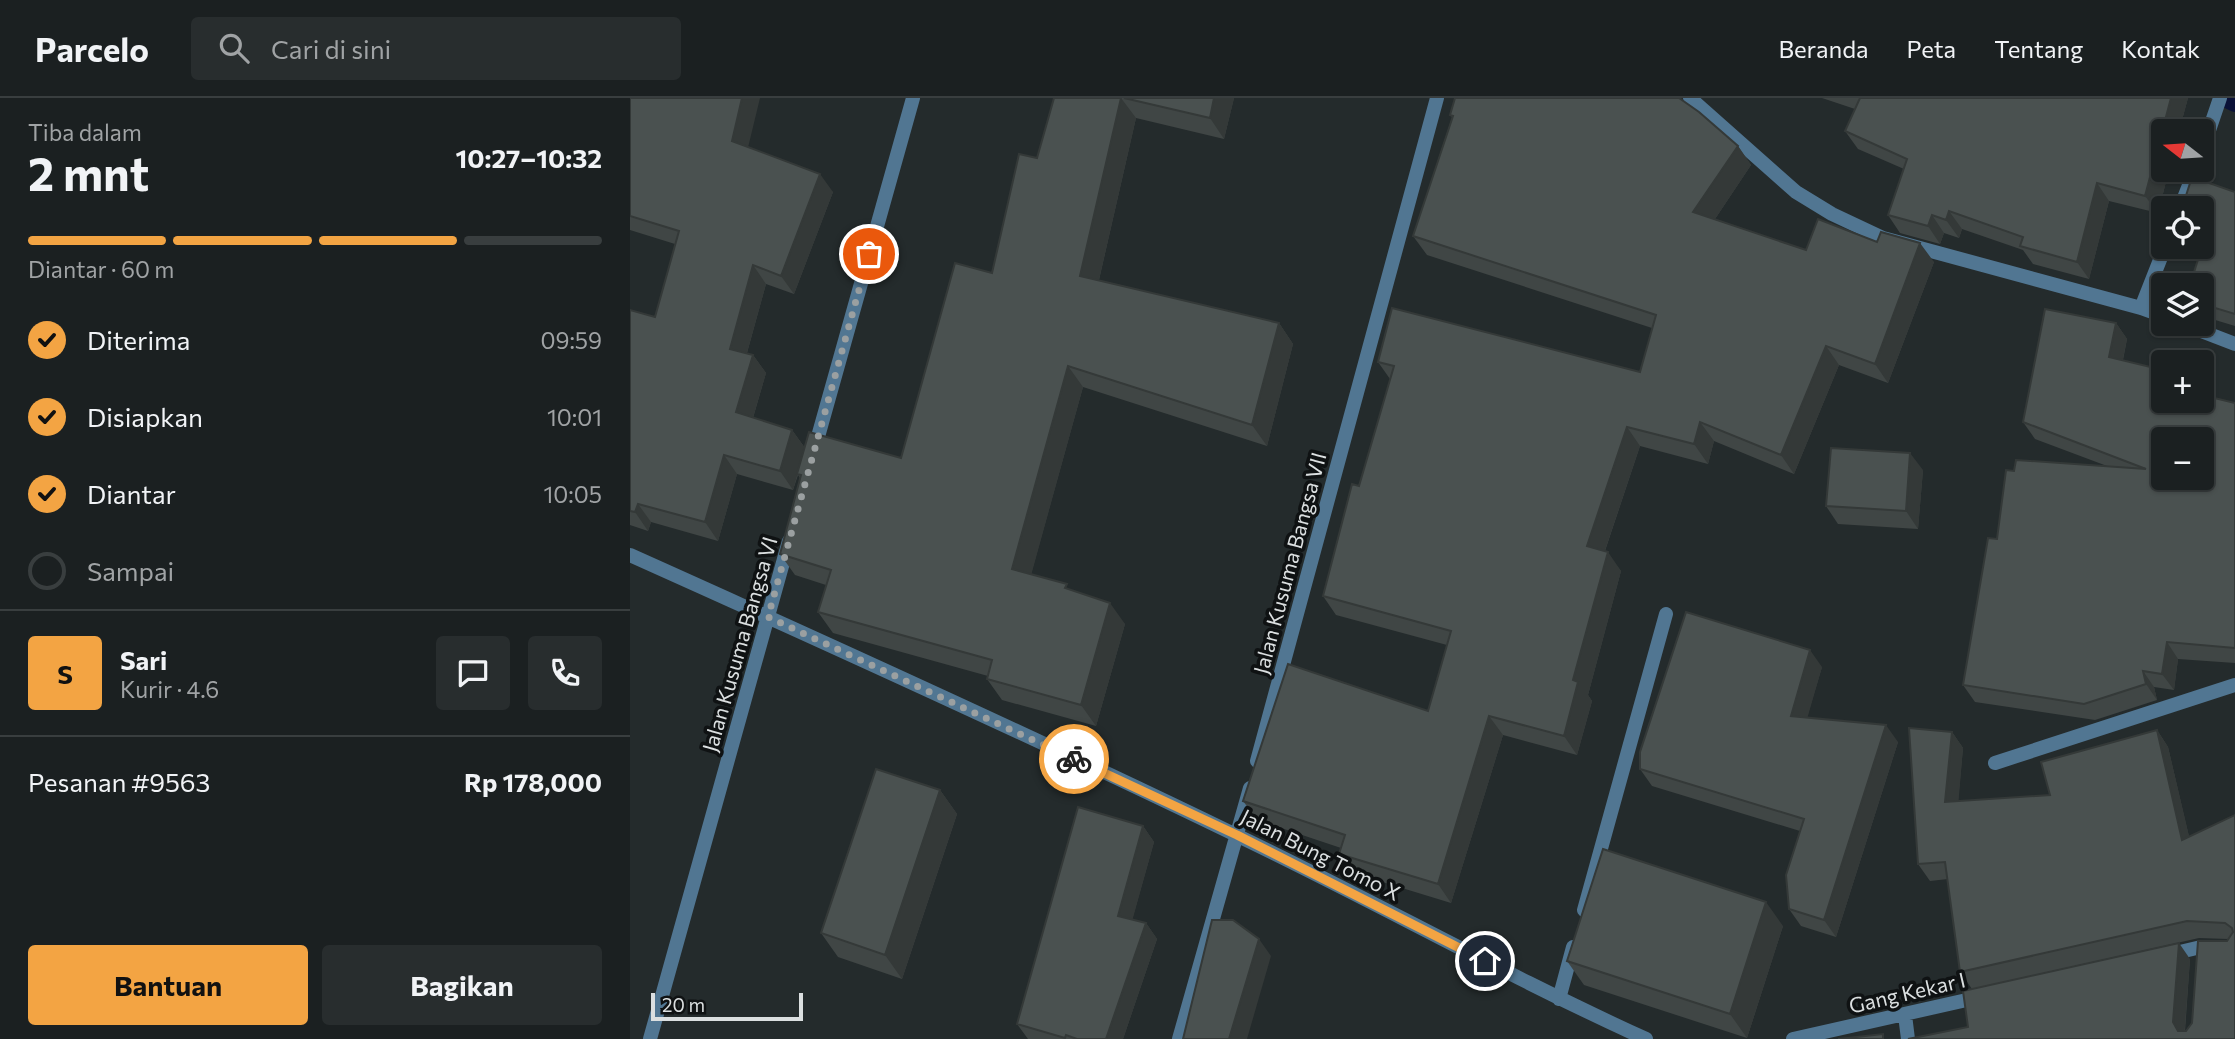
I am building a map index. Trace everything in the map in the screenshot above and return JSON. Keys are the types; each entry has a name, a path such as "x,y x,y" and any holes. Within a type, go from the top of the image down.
{"street":[{"path":"809,471 912,98"},
{"name":"Jalan Kusuma Bangsa VII","path":"1179,1039 1437,98"},
{"path":"1690,98 1796,192 1832,214 1884,238 2151,312"},
{"path":"2213,119 2220,98"},
{"path":"2141,308 2160,259"},
{"path":"2214,336 2235,344"},
{"name":"Jalan Kusuma Bangsa VI","path":"650,1039 794,524"},
{"name":"Jalan Bung Tomo X","path":"630,555 1237,835 1559,999 1646,1039"},
{"path":"1559,999 1666,614"},
{"path":"1995,763 2235,685"},
{"path":"2147,959 2235,949"},
{"name":"Gang Kekar I","path":"1793,1039 1999,993"},
{"path":"1905,1014 1908,1039"}],"building":[{"path":"630,98 742,98 732,141 820,174 781,276 753,265 730,349 753,355 736,412 792,430 780,471 724,455 705,522 638,504 635,512 630,511 630,310 655,317 679,231 630,216"},
{"path":"1054,98 1121,98 1080,276 1279,323 1252,425 1068,366 1012,569 1067,584 1065,588 1110,603 1081,705 987,679 992,660 818,612 831,570 780,554 801,475 797,474 809,432 901,458 955,263 992,273 1019,154 1037,158"},
{"path":"1124,98 1214,98 1210,118"},
{"path":"1455,98 1679,98 1738,146 1693,212 1806,250 1818,219 1877,242 1881,232 1920,243 1875,364 1826,346 1781,455 1700,422 1694,444 1627,427 1587,546 1608,552 1573,680 1578,682 1564,736 1489,716 1438,884 1339,854 1345,835 1243,801 1288,664 1428,711 1451,631 1323,596 1352,484 1359,486 1394,366 1378,362 1392,308 1640,372 1656,315 1413,236 1453,116 1450,115"},
{"path":"1860,98 2171,98 2165,119 2151,119 2151,173 2145,196 2097,183 2077,262 2020,246 2023,237 1949,211 1946,220 1932,215 1928,226 1888,215 1907,159 1845,131"},
{"path":"2190,182 2206,182 2235,192 2235,314 2214,308 2214,273 2194,273 2198,259 2214,259 2214,196 2186,196"},
{"path":"2045,309 2116,323 2109,357 2151,367 2151,413 2214,413 2214,398 2235,403 2235,648 2167,642 2162,674 2143,671 2146,684 2084,704 1963,685 1988,538 1997,539 2006,470 2014,471 2016,460 2146,469 2023,422"},
{"path":"1831,448 1910,453 1906,511 1826,506"},
{"path":"1686,612 1810,650 1791,716 1886,725 1824,920 1789,909 1786,875 1804,819 1640,769 1640,752"},
{"path":"1909,728 1952,732 1945,802 2050,795 2041,762 2157,730 2182,840 2235,815 2235,1039 1908,1039 1968,1027 1963,991 2179,943 2173,1022 2178,1031 2186,1031 2192,1023 2198,941 2227,941 2233,932 2225,923 2187,921 1960,972 1945,862 1918,864"},
{"path":"876,769 940,790 885,955 821,933"},
{"path":"1078,807 1143,826 1118,916 1146,923 1106,1039 1077,1039 1066,1035 1065,1038 1017,1024"},
{"path":"1603,849 1766,902 1730,1014 1567,961"},
{"path":"1212,920 1233,920 1259,939 1229,1039 1183,1039"},
{"path":"1883,1034 1883,1039 1838,1039"}],"waterway":[{"path":"2222,98 2235,104"}],"way so far":[{"path":"869,254 768,617 1074,759"}],"route":[{"path":"1074,759 1237,835 1485,961"}]}
